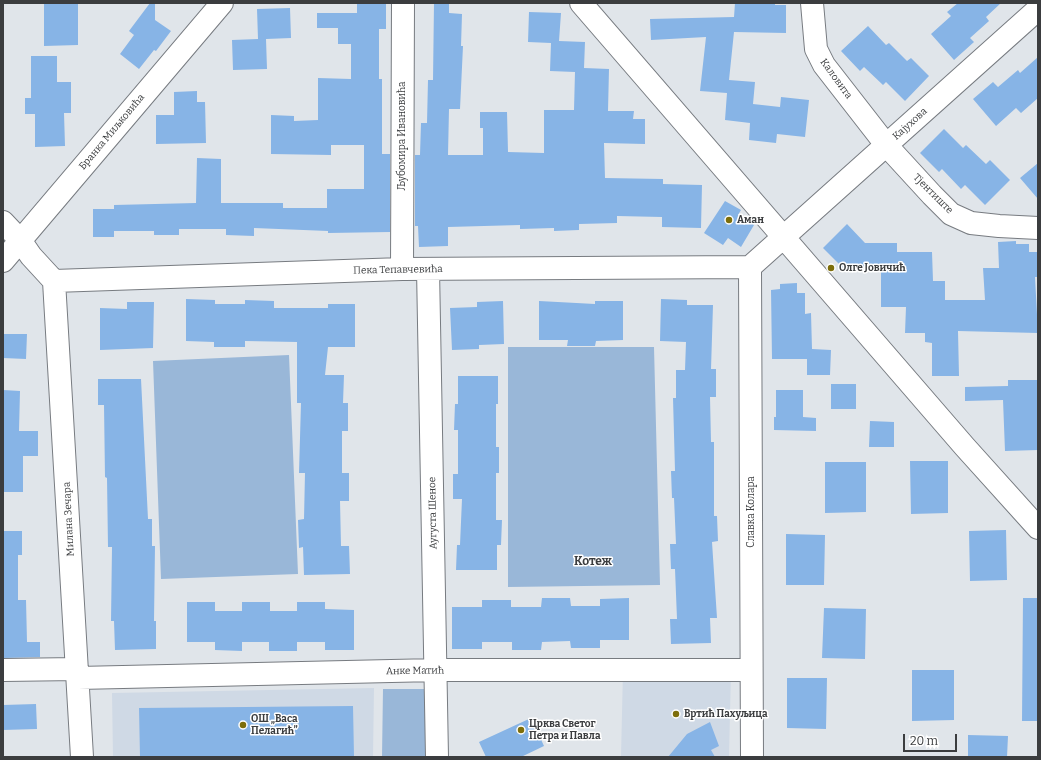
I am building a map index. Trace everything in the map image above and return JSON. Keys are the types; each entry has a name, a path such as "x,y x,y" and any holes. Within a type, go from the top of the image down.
{"street":[{"name":"Бранка Миљковића","path":"3,261 222,3"},
{"name":"Љубомира Ивановића","path":"402,268 403,3"},
{"path":"580,3 964,447 1038,528"},
{"name":"Каловита","path":"812,3 816,49 824,65 886,146"},
{"name":"Кајухова","path":"783,236 886,146 1034,9"},
{"name":"Тјентиште","path":"886,146 951,214 971,223 1038,228"},
{"path":"3,222 54,281"},
{"path":"750,267 783,236"},
{"name":"Пека Тепавчевића","path":"54,281 402,268 750,267"},
{"name":"Славка Колара","path":"750,267 752,757"},
{"name":"Аугуста Шеное","path":"428,269 437,757"},
{"name":"Милана Зечара","path":"54,281 82,757"},
{"name":"Анке Матић","path":"3,670 78,673 436,670 751,670"}],"shaded area":[{"path":"508,347 654,347 660,585 508,587"},
{"path":"289,355 298,574 161,579 153,361"},
{"name":"Вртић Пахуљица","path":"623,670 731,670 729,757 621,757"},
{"name":"ОШ „Васа Пелагић”","path":"374,688 373,757 113,757 112,693"},
{"path":"383,689 429,689 429,757 382,757"}],"building":[{"path":"44,3 78,3 78,45 44,46"},
{"path":"150,3 155,3 155,20 171,31 156,51 154,50 139,69 120,54 134,35 129,31"},
{"path":"357,3 386,3 386,29 379,29 379,79 382,79 382,154 390,154 390,232 328,233 328,231 254,228 254,236 226,235 226,229 179,229 179,235 154,235 154,231 114,231 114,237 93,237 93,209 114,209 114,205 196,203 197,158 221,159 221,203 283,203 283,208 327,208 327,189 364,189 364,145 331,145 331,155 271,154 271,115 294,116 294,121 318,120 318,78 351,79 351,44 338,44 338,28 317,28 317,13 357,13"},
{"path":"434,3 449,3 449,13 462,14 461,46 463,46 460,109 449,109 448,155 483,155 483,128 480,128 480,112 507,112 508,152 544,153 544,110 574,110 575,72 550,71 551,43 528,42 529,12 561,13 559,41 585,42 584,68 609,69 608,111 634,111 633,119 645,119 645,144 604,143 605,178 663,179 663,184 702,185 701,228 662,227 662,217 617,216 617,223 579,224 579,230 554,231 554,228 520,229 520,225 448,227 448,246 419,247 418,226 415,226 415,155 420,155 421,123 427,123 428,80 433,80"},
{"path":"735,3 775,3 775,5 786,5 786,33 734,32 729,80 755,82 753,104 780,107 781,97 809,100 805,137 777,134 776,143 749,140 750,123 725,120 727,93 700,91 706,37 651,40 650,19 734,17"},
{"path":"958,3 1001,3 986,17 989,21 970,38 974,42 954,60 931,34 951,16 947,12"},
{"path":"290,8 291,38 266,39 267,69 233,70 232,40 258,39 257,9"},
{"path":"868,26 886,45 889,43 907,61 911,58 929,76 905,101 886,82 883,85 864,67 860,71 841,51"},
{"path":"31,56 57,56 57,82 71,82 71,113 64,113 65,146 35,147 35,114 25,114 25,98 31,98"},
{"path":"1038,57 1038,98 1021,113 1016,108 996,126 973,99 993,82 998,87 1018,70 1020,73"},
{"path":"197,91 197,102 205,102 206,143 156,144 156,115 174,115 174,92"},
{"path":"944,129 963,148 966,145 986,164 990,160 1010,180 985,205 965,185 961,189 942,169 939,172 920,153"},
{"path":"1038,163 1038,199 1020,178"},
{"name":"Аман","path":"725,201 741,210 738,215 754,225 741,247 728,238 723,245 704,233"},
{"path":"847,224 865,243 897,243 897,252 932,252 933,281 945,281 945,300 985,300 983,268 999,268 998,242 1016,241 1016,244 1029,244 1029,252 1038,252 1038,277 1035,277 1038,333 958,331 959,376 932,376 932,343 925,342 925,333 905,333 906,307 881,307 881,267 843,268 823,248"},
{"path":"797,283 797,293 805,293 805,314 811,313 812,349 831,350 830,375 807,375 807,359 772,359 771,290 780,289 780,284"},
{"path":"186,299 215,300 215,304 245,304 245,300 274,301 274,308 328,308 328,304 355,304 355,347 328,347 325,375 344,375 343,403 348,403 348,431 342,431 342,473 349,473 349,501 340,501 341,546 349,546 350,574 304,575 303,547 299,548 298,520 304,519 305,473 299,473 301,403 297,403 297,342 245,341 245,347 214,347 214,342 186,341"},
{"path":"661,299 687,300 687,305 713,305 711,369 716,369 716,397 710,397 711,442 714,442 714,516 717,516 718,541 712,542 717,618 710,618 711,643 671,644 670,619 677,619 675,569 671,569 670,544 676,544 671,471 675,471 673,398 676,398 676,370 685,370 686,342 660,341"},
{"path":"503,301 504,344 479,345 479,349 452,350 450,308 477,307 477,302"},
{"path":"539,301 595,304 595,301 623,301 623,340 596,341 595,346 567,346 568,340 539,340"},
{"path":"127,302 154,302 153,348 100,350 100,308 127,309"},
{"path":"3,334 27,334 26,359 3,358"},
{"path":"458,376 498,376 498,404 496,404 496,447 499,447 499,473 496,473 496,520 502,520 501,545 497,545 497,570 456,570 457,545 460,545 462,499 453,499 453,474 458,474 458,430 454,430 455,404 458,404"},
{"path":"98,379 141,379 148,519 152,519 152,546 155,546 154,621 156,621 156,649 115,650 114,621 111,621 112,547 108,547 104,405 98,405"},
{"path":"1008,380 1038,380 1038,450 1005,451 1003,400 965,401 965,387 1008,386"},
{"path":"831,384 856,384 856,409 831,409"},
{"path":"3,390 20,391 19,431 38,431 38,456 23,456 23,492 3,492"},
{"path":"776,390 803,390 803,417 816,418 816,431 774,430 774,417 776,417"},
{"path":"870,421 894,422 894,447 869,447"},
{"path":"910,461 948,461 948,513 911,514"},
{"path":"825,462 866,462 866,512 825,513"},
{"path":"1006,530 1007,580 970,581 969,531"},
{"path":"3,531 22,531 22,555 18,555 18,600 26,600 27,642 40,642 40,657 3,658"},
{"path":"786,534 825,535 824,585 786,585"},
{"path":"542,598 570,598 571,606 600,606 600,599 629,598 629,640 600,640 600,648 571,648 570,641 542,642 541,650 512,650 512,642 482,642 482,649 452,649 452,607 482,607 482,600 511,600 511,607 541,607"},
{"path":"1023,598 1038,598 1038,721 1022,721"},
{"path":"187,602 215,602 215,611 242,611 242,602 270,602 270,611 297,611 297,602 325,602 325,609 354,610 354,650 325,650 325,642 297,642 297,651 269,651 269,642 242,642 242,651 215,650 215,642 187,642"},
{"path":"824,608 866,609 865,659 822,658"},
{"path":"912,670 954,670 954,720 912,721"},
{"path":"787,678 827,678 826,729 787,728"},
{"path":"36,704 37,729 3,730 3,705"},
{"name":"ОШ „Васа Пелагић”","path":"353,706 354,756 140,757 139,708"},
{"name":"Црква Светог Петра и Павла","path":"531,718 544,746 521,757 486,757 479,742"},
{"path":"710,722 719,746 711,750 715,757 668,757 687,734"},
{"path":"968,735 1008,736 1007,757 968,757"}],"place":[{"name":"Аман","path":"729,220"},
{"name":"Олге Јовичић","path":"831,268"},
{"name":"Вртић Пахуљица","path":"676,714"},
{"name":"ОШ „Васа Пелагић”","path":"243,725"},
{"name":"Црква Светог Петра и Павла","path":"521,730"}],"district":[{"name":"Котеж","path":"593,562"}]}
